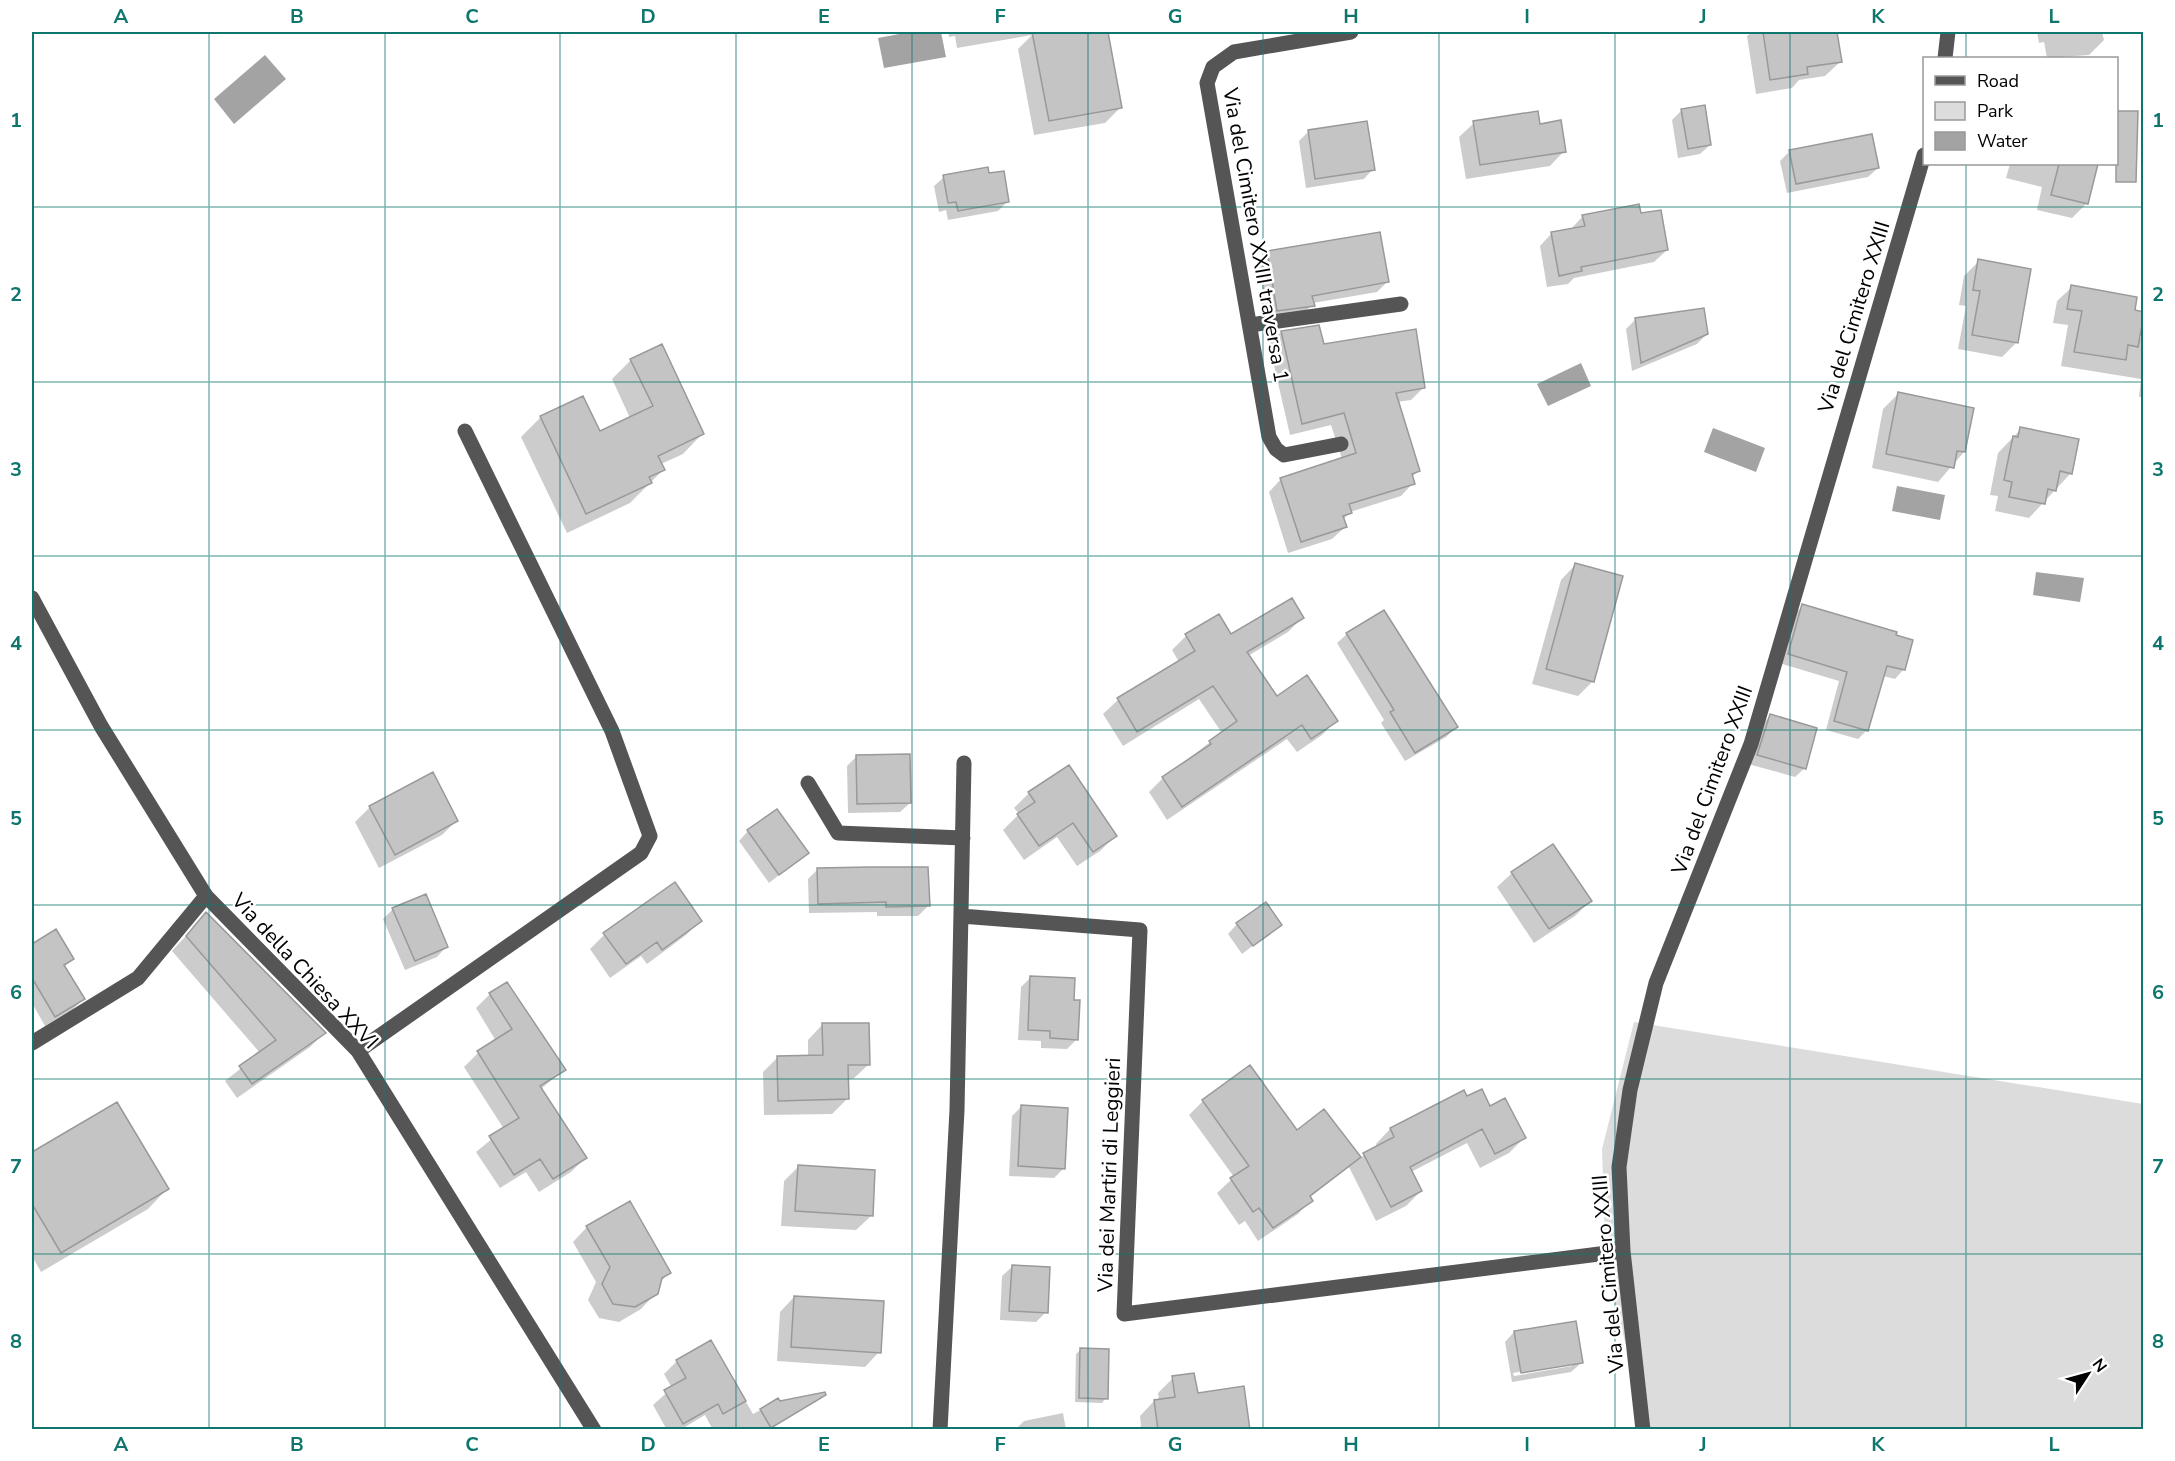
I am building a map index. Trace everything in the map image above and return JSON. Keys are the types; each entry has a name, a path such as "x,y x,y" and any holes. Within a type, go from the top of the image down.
{"street":[{"name":"Via del Cimitero XXIII traversa 1","path":"1341,444 1284,455 1276,449 1269,437 1207,83 1213,67 1234,52 1351,32"},
{"path":"1945,57 1948,32"},
{"name":"Via del Cimitero XXIII","path":"1643,1430 1623,1251 1619,1167 1630,1090 1656,983 1751,744 1923,158"},
{"path":"1250,325 1401,304"},
{"path":"358,1051 641,853 650,836 612,731 465,431"},
{"name":"Via della Chiesa XXVI","path":"32,598 101,726 206,896 358,1051 594,1430"},
{"path":"940,1430 957,1110 964,763"},
{"path":"808,783 838,833 963,838"},
{"path":"32,1043 138,978 206,896"},
{"name":"Via dei Martiri di Leggieri","path":"961,916 1140,930 1124,1314 1623,1251"}],"green space":[{"path":"1634,1022 2143,1104 2143,1429 1649,1429 1606,1272 1602,1149"}],"water":[{"path":"910,32 941,32 946,57 884,68 878,38"},
{"path":"265,55 286,79 234,124 214,99"},
{"path":"1581,363 1591,386 1548,406 1537,384"},
{"path":"1713,428 1765,448 1756,472 1704,452"},
{"path":"1897,486 1945,495 1940,520 1892,511"},
{"path":"2036,572 2084,578 2080,602 2033,595"}],"building":[{"path":"1032,32 1108,32 1122,108 1049,121"},
{"path":"1763,32 1837,32 1842,62 1807,67 1808,74 1770,80"},
{"path":"1705,105 1711,145 1688,149 1681,109"},
{"path":"1538,111 1540,124 1561,120 1566,152 1480,165 1473,121"},
{"path":"2118,111 2138,111 2136,182 2116,182"},
{"path":"1367,121 1375,170 1315,179 1308,130"},
{"path":"1872,134 1879,168 1796,184 1789,150"},
{"path":"2059,165 2098,165 2088,204 2051,195"},
{"path":"988,167 989,173 1004,171 1009,202 958,211 956,202 948,203 943,175"},
{"path":"1639,204 1641,213 1661,210 1668,250 1581,267 1582,271 1559,276 1551,232 1585,226 1582,215"},
{"path":"1380,232 1389,282 1312,296 1315,306 1277,311 1267,251"},
{"path":"1978,259 2031,269 2018,343 1972,335 1980,291 1973,290"},
{"path":"2071,285 2137,297 2135,310 2144,312 2144,314 2138,347 2128,345 2126,360 2074,352 2082,311 2067,309"},
{"path":"1704,308 1708,334 1641,363 1635,318"},
{"path":"1319,325 1324,344 1416,329 1425,388 1396,393 1420,471 1412,474 1415,484 1349,504 1352,513 1343,516 1347,527 1301,542 1280,478 1356,453 1344,413 1302,424 1281,331"},
{"path":"662,344 704,434 658,456 665,470 649,477 652,483 586,514 540,416 583,396 600,431 653,406 630,359"},
{"path":"1898,392 1974,408 1965,452 1957,451 1954,468 1886,454"},
{"path":"2020,427 2079,439 2072,474 2060,471 2056,491 2048,489 2045,504 2009,497 2012,482 2004,480 2013,436 2018,437"},
{"path":"1575,563 1623,576 1594,682 1546,669"},
{"path":"1292,598 1304,618 1247,652 1277,696 1307,675 1338,721 1311,739 1302,725 1182,807 1162,777 1211,744 1209,741 1237,721 1213,686 1137,732 1117,698 1195,651 1185,634 1219,614 1231,634"},
{"path":"1802,604 1897,632 1896,635 1913,640 1905,670 1887,666 1868,731 1834,721 1847,672 1788,654"},
{"path":"1384,610 1458,727 1415,753 1390,712 1394,710 1346,633"},
{"path":"1770,714 1817,728 1806,769 1757,755"},
{"path":"910,754 911,803 857,804 856,755"},
{"path":"1069,765 1117,836 1093,852 1073,823 1039,846 1017,814 1035,802 1028,792"},
{"path":"433,772 458,821 395,855 369,806"},
{"path":"777,809 809,853 779,875 747,830"},
{"path":"1553,844 1592,901 1549,929 1511,872"},
{"path":"928,867 930,906 886,907 886,902 818,904 817,868"},
{"path":"675,882 702,921 662,950 657,942 626,964 603,933"},
{"path":"426,894 448,947 415,961 392,908"},
{"path":"1266,902 1282,925 1253,946 1236,923"},
{"path":"206,912 326,1033 252,1084 239,1066 276,1040 186,936"},
{"path":"56,929 74,959 64,965 85,999 55,1017 32,978 32,944"},
{"path":"1030,976 1075,978 1074,1000 1080,1000 1078,1040 1050,1038 1050,1031 1028,1030"},
{"path":"507,982 566,1070 540,1086 587,1158 553,1179 540,1159 514,1175 489,1136 519,1118 477,1051 512,1029 489,993"},
{"path":"822,1023 869,1023 870,1065 848,1065 849,1099 778,1101 777,1056 823,1055"},
{"path":"1250,1065 1297,1130 1324,1109 1361,1157 1310,1196 1313,1201 1273,1228 1259,1208 1253,1212 1230,1178 1249,1166 1202,1100"},
{"path":"1482,1089 1490,1106 1505,1098 1526,1138 1495,1154 1482,1129 1410,1167 1422,1191 1391,1207 1363,1153 1394,1137 1390,1128 1464,1090 1467,1096"},
{"path":"117,1102 169,1189 61,1253 32,1204 32,1152"},
{"path":"1021,1105 1068,1108 1065,1169 1018,1166"},
{"path":"798,1165 875,1170 873,1216 795,1211"},
{"path":"630,1201 671,1273 662,1278 658,1294 635,1307 613,1304 602,1284 610,1267 586,1226"},
{"path":"1012,1265 1050,1267 1048,1313 1009,1311"},
{"path":"794,1296 884,1301 881,1353 791,1347"},
{"path":"1576,1321 1583,1363 1521,1373 1514,1331"},
{"path":"711,1340 746,1401 723,1414 718,1404 683,1424 664,1390 686,1378 676,1360"},
{"path":"1080,1348 1109,1349 1108,1399 1079,1398"},
{"path":"1194,1373 1198,1393 1244,1386 1250,1430 1158,1430 1154,1400 1175,1397 1172,1376"},
{"path":"825,1392 826,1395 771,1428 760,1409 778,1398 780,1401"}]}
